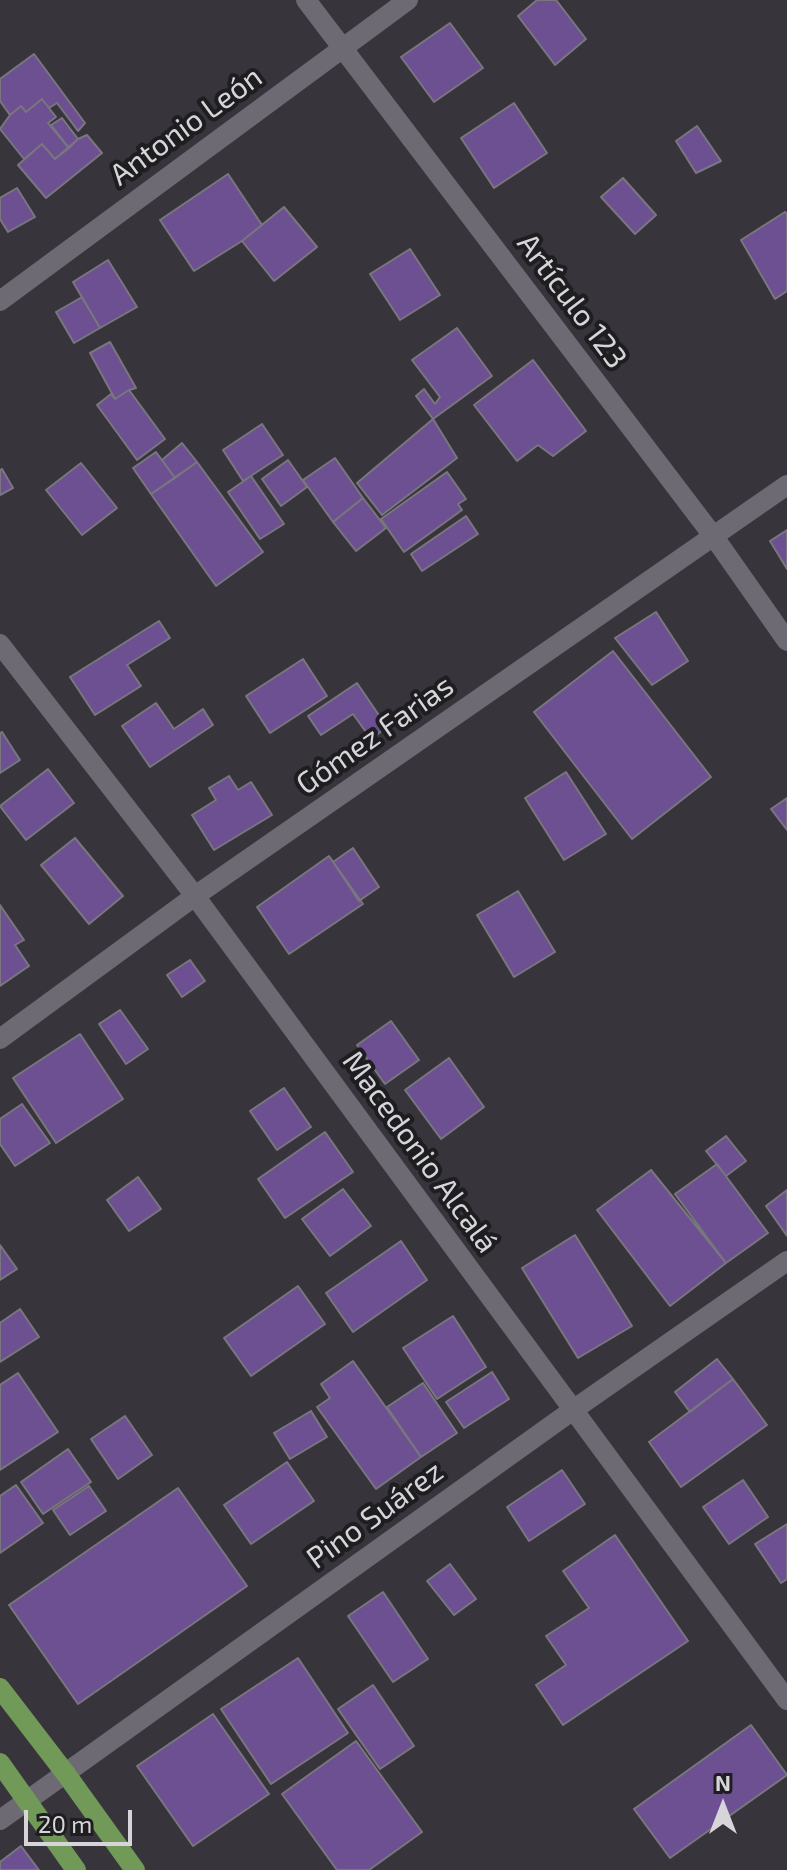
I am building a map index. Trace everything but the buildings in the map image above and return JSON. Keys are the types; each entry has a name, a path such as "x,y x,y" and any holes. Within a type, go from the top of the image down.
{"main road":[{"path":"0,1688 135,1870"},
{"path":"0,1763 76,1870"}],"street":[{"name":"Artículo 123","path":"306,0 714,537 787,641"},
{"name":"Antonio León","path":"0,301 408,0"},
{"name":"Gómez Farias","path":"0,1039 195,896 787,485"},
{"name":"Macedonio Alcalá","path":"0,644 195,896 787,1700"},
{"name":"Pino Suárez","path":"0,1820 573,1410 787,1261"}]}
